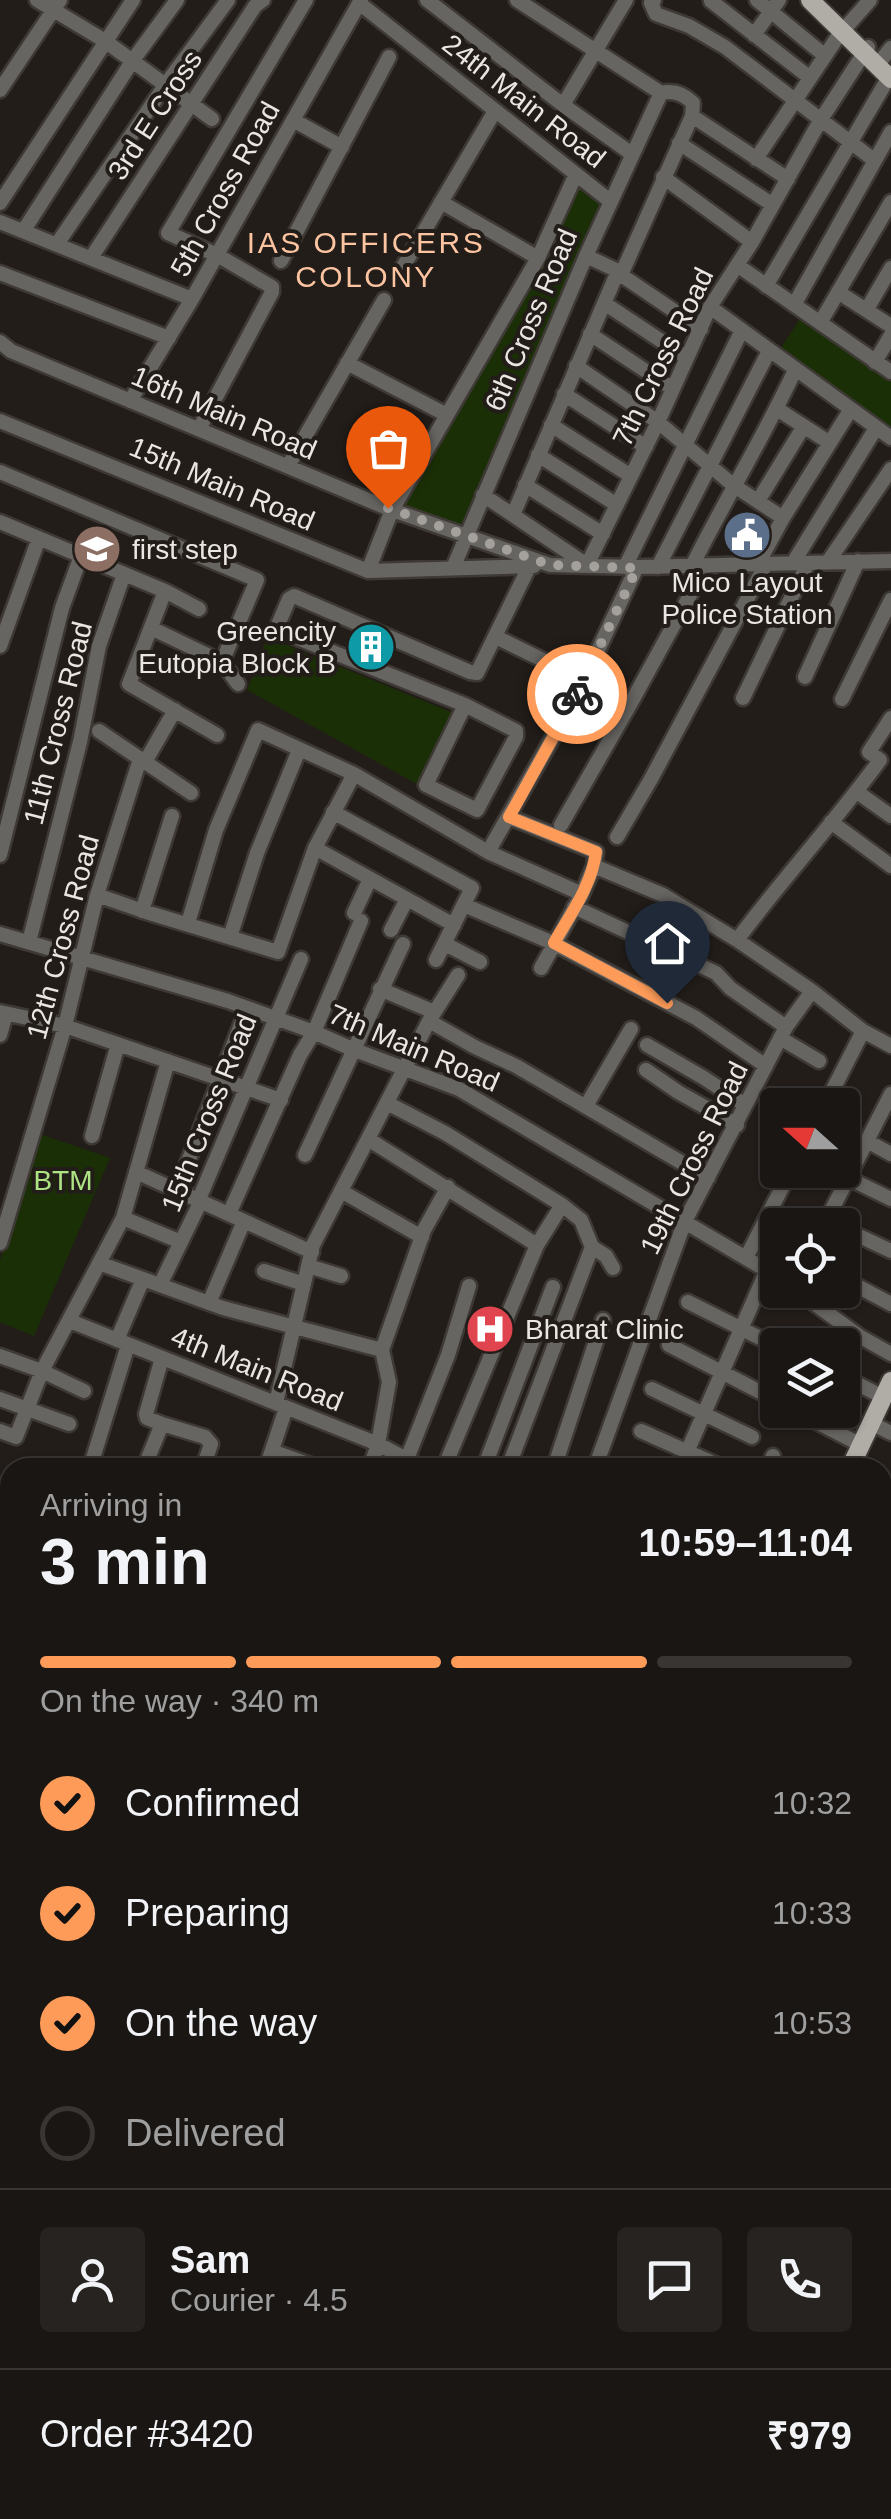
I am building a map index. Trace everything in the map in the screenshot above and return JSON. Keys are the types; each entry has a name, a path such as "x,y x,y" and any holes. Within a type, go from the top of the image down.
{"main road":[{"path":"810,0 882,61"},
{"path":"823,0 844,29"},
{"path":"865,1458 880,1428 888,1393"},
{"path":"854,1458 860,1445 880,1428"}],"street":[{"path":"37,0 57,5 212,119"},
{"path":"0,203 133,0"},
{"path":"24,230 133,60 177,0"},
{"path":"57,244 228,0"},
{"name":"3rd E Cross","path":"91,258 255,6 263,0"},
{"path":"198,429 272,289 270,284 168,233 306,0"},
{"path":"427,0 632,154"},
{"path":"513,514 590,334 693,113 693,103 682,94 661,93 517,0"},
{"path":"563,105 623,5 604,0"},
{"path":"689,26 711,0 809,77"},
{"path":"757,0 775,6 824,54"},
{"path":"756,158 824,54 870,0"},
{"name":"24th Main Road","path":"360,2 610,201"},
{"name":"5th Cross Road","path":"130,401 360,2"},
{"path":"652,2 656,14 689,26 725,47 874,160"},
{"path":"0,90 57,5"},
{"path":"754,35 775,6"},
{"path":"281,261 389,56"},
{"path":"766,286 850,142 882,61"},
{"name":"7th Cross Road","path":"587,566 710,307 752,242 820,121 882,61"},
{"name":"6th Cross Road","path":"453,568 610,201 661,93"},
{"path":"400,272 496,111"},
{"path":"693,113 788,178"},
{"path":"293,120 342,146"},
{"path":"794,305 891,132"},
{"path":"680,143 773,205"},
{"path":"368,572 392,510 538,258 576,174"},
{"path":"663,177 752,242"},
{"path":"441,202 538,258"},
{"path":"820,323 891,202"},
{"path":"0,222 192,299"},
{"path":"586,256 620,273 701,328"},
{"path":"737,265 891,372"},
{"path":"866,309 891,268"},
{"path":"0,273 169,338"},
{"path":"838,292 891,326"},
{"path":"288,466 384,300"},
{"path":"604,303 687,358"},
{"path":"710,307 891,438"},
{"path":"488,852 577,695 685,445 742,330"},
{"path":"590,334 673,389"},
{"path":"876,362 891,335"},
{"name":"16th Main Road","path":"4,347 392,510 550,565 658,567 888,557"},
{"path":"658,567 769,351"},
{"path":"347,364 446,415"},
{"path":"576,366 658,422 733,485 783,518"},
{"path":"560,824 632,701 699,566 733,485 759,444 795,370"},
{"path":"564,394 646,448"},
{"path":"777,409 830,443"},
{"path":"617,837 651,780 783,518 851,410"},
{"name":"15th Main Road","path":"0,421 368,572 550,565"},
{"path":"551,426 631,476"},
{"path":"758,501 804,426"},
{"path":"744,698 800,563 876,428"},
{"path":"538,455 617,505"},
{"path":"828,562 891,468"},
{"path":"0,472 256,580 222,662"},
{"path":"526,485 603,534"},
{"path":"483,494 587,566"},
{"path":"0,522 166,590 199,609"},
{"path":"0,646 39,538"},
{"path":"0,855 62,608 81,556"},
{"path":"806,677 858,561"},
{"path":"465,706 426,785 477,810 516,733 513,729 465,706 278,630 288,598 294,596 474,673 479,671 529,566"},
{"name":"11th Cross Road","path":"28,942 80,742 99,646 124,574"},
{"path":"166,590 129,684 218,735"},
{"path":"842,699 891,600"},
{"path":"151,628 222,662 238,684"},
{"path":"496,637 552,665"},
{"name":"12th Cross Road","path":"0,1243 65,1026 97,895 142,761 175,710"},
{"path":"736,940 831,822 885,764 869,752 891,718"},
{"path":"188,924 216,830 258,730 354,774 488,852 716,973 819,1061"},
{"path":"98,731 192,793"},
{"path":"230,937 299,750"},
{"path":"97,895 278,952 315,848 354,774"},
{"path":"857,792 891,816"},
{"path":"333,812 472,888 436,960"},
{"path":"142,911 172,816"},
{"path":"509,817 596,852 578,901 541,968"},
{"path":"831,822 891,866"},
{"path":"315,848 454,925"},
{"path":"594,866 663,895 891,1046"},
{"path":"229,1214 314,1032 370,879"},
{"path":"391,930 407,899"},
{"path":"464,905 554,943 696,1018 766,1066"},
{"name":"7th Main Road","path":"0,934 275,1018 459,1088 760,1266"},
{"path":"305,1155 403,944"},
{"path":"445,944 480,962"},
{"name":"15th Cross Road","path":"160,1285 199,1205 301,960"},
{"path":"269,1458 312,1245 432,1016 458,976"},
{"name":"7th Main Road","path":"380,989 708,1178"},
{"name":"19th Cross Road","path":"598,1458 685,1222 783,1032 812,991"},
{"path":"177,1190 248,1009"},
{"path":"0,1035 3,1012 65,1026 281,1100"},
{"path":"586,1106 630,1029"},
{"path":"834,1088 863,1031"},
{"path":"92,1136 118,1044"},
{"path":"648,1046 745,1106"},
{"path":"0,1431 16,1437 42,1371 123,1218 168,1062"},
{"path":"646,1070 736,1125"},
{"path":"860,1155 890,1100"},
{"path":"388,1103 562,1204 582,1220 592,1247 606,1256 613,1268"},
{"path":"368,1139 537,1245"},
{"path":"867,1141 891,1154"},
{"path":"136,1172 244,1221 341,1276"},
{"path":"860,1184 891,1200"},
{"path":"373,1458 388,1382 382,1350 422,1237 448,1187"},
{"path":"746,1258 783,1188"},
{"path":"341,1190 422,1237"},
{"path":"448,1458 537,1245 562,1204"},
{"path":"123,1218 181,1242"},
{"path":"209,1303 244,1221"},
{"path":"860,1238 891,1252"},
{"path":"512,1458 592,1247"},
{"path":"98,1263 209,1303 382,1350"},
{"path":"264,1270 304,1284"},
{"path":"93,1458 122,1342 143,1279"},
{"path":"407,1458 448,1355 469,1286"},
{"path":"488,1458 553,1287"},
{"path":"860,1288 891,1304"},
{"path":"683,1458 760,1295"},
{"path":"688,1302 760,1338"},
{"path":"821,1308 891,1354"},
{"path":"557,1458 604,1320"},
{"name":"4th Main Road","path":"70,1322 405,1458"},
{"path":"669,1345 760,1392"},
{"path":"0,1356 84,1391"},
{"path":"162,1358 146,1414 162,1424 210,1440 206,1458"},
{"path":"860,1383 888,1393"},
{"path":"652,1389 752,1437"},
{"path":"0,1398 69,1424"},
{"path":"148,1458 162,1424"},
{"path":"828,1428 860,1445"},
{"path":"641,1431 703,1458"},
{"path":"272,1450 293,1458"}],"green space":[{"path":"578,179 605,202 463,532 396,508"},
{"path":"803,314 891,374 891,434 777,354"},
{"path":"267,637 456,714 417,784 247,690"},
{"name":"BTM","path":"40,1134 110,1158 34,1336 0,1322 0,1260"}],"way so far":[{"path":"388,508 550,565 637,568 577,694"}],"place":[{"name":"Mico Layout Police Station","path":"747,535"},
{"name":"first step","path":"97,549"},
{"name":"Greencity Eutopia Block B","path":"371,647"},
{"name":"Bharat Clinic","path":"490,1329"}],"district":[{"name":"IAS OFFICERS COLONY","path":"366,259"}],"route":[{"path":"577,694 509,817 596,852 582,894 554,943 667,1003"}]}
